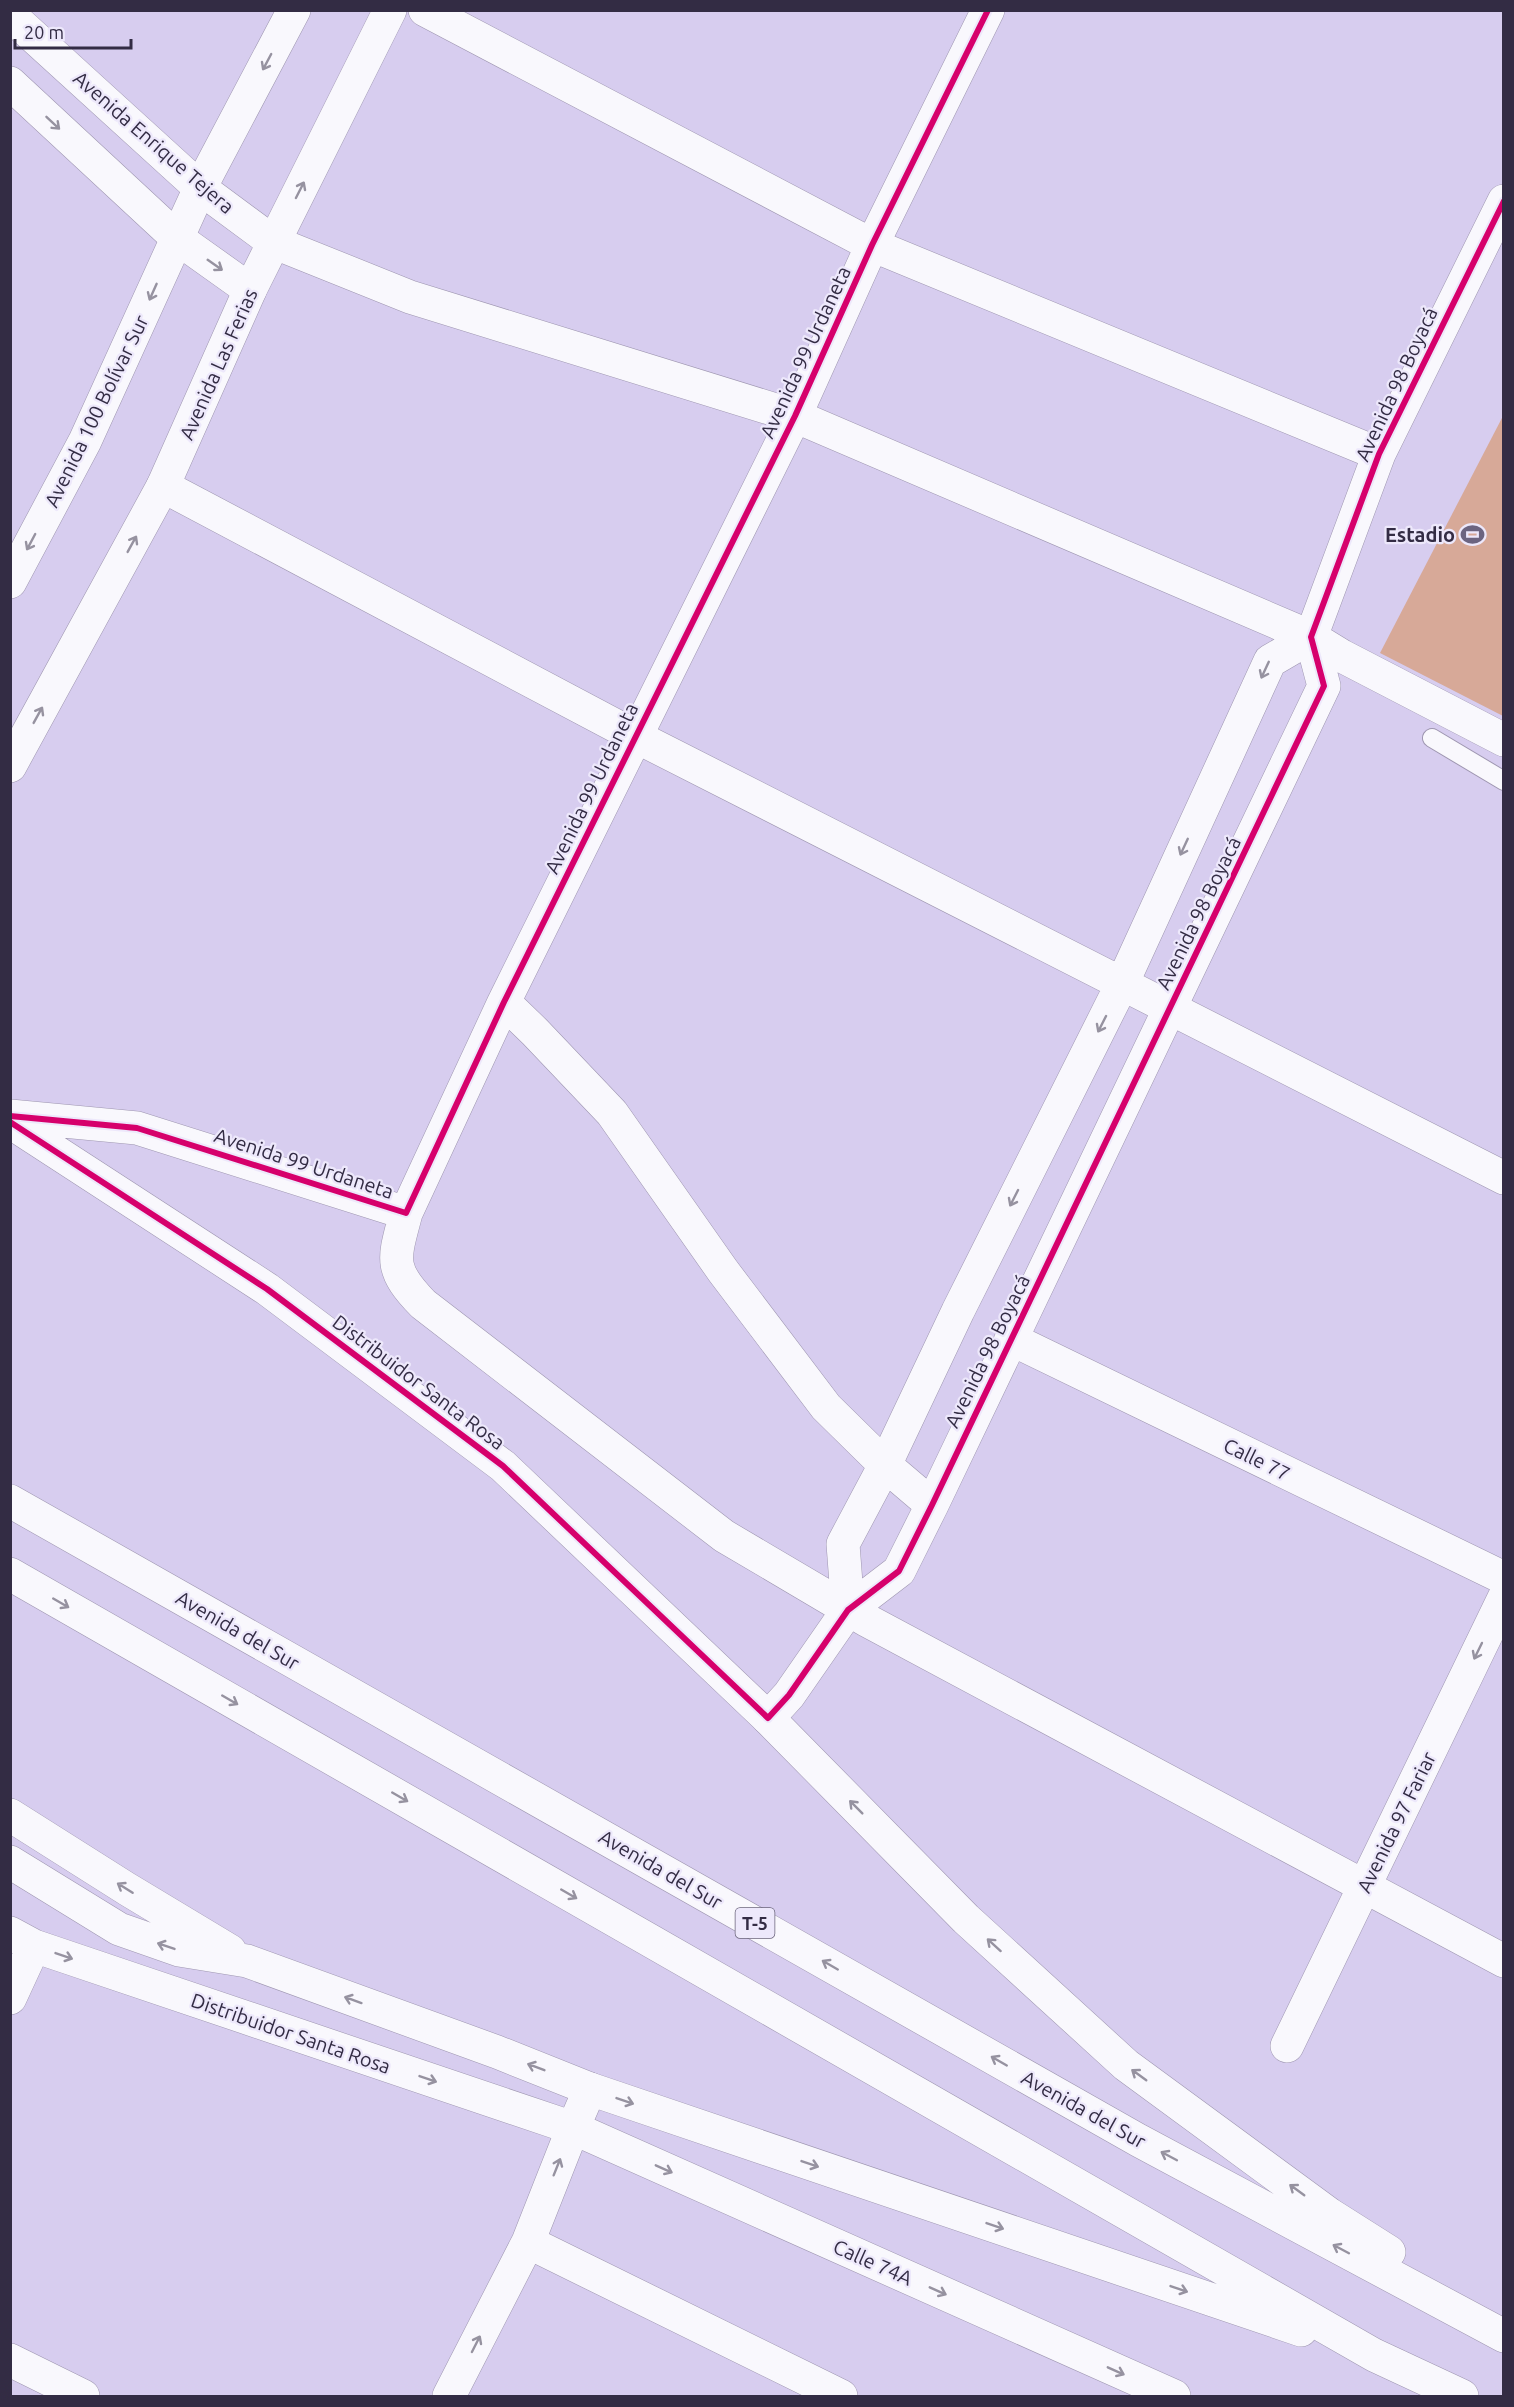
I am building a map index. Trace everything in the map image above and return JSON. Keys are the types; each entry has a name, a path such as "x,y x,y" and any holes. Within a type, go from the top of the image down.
{"main road":[{"path":"177,238 200,188 294,10"},
{"path":"273,242 390,10"},
{"path":"425,10 872,245 1379,454"},
{"name":"Avenida 99 Urdaneta","path":"10,1116 137,1128 406,1213 504,1002 795,416 872,245 988,10"},
{"name":"Avenida Enrique Tejera","path":"10,15 200,188 273,242 410,297 795,416 1311,637 1342,656 1503,740"},
{"path":"10,83 177,238 250,290"},
{"name":"Avenida 98 Boyacá","path":"848,1610 899,1571 1324,686 1311,637 1379,454 1503,201"},
{"name":"Avenida 100 Bolívar Sur","path":"10,582 85,441 177,238"},
{"name":"Avenida Las Ferias","path":"163,486 273,242"},
{"path":"10,766 163,486 635,736 1503,1178"},
{"name":"Avenida 98 Boyacá","path":"848,1610 843,1544 885,1465 963,1300 1122,984 1270,661 1311,637"},
{"path":"504,1002 536,1032 612,1113 723,1271 826,1407 885,1465 932,1505"},
{"name":"Distribuidor Santa Rosa","path":"10,1122 267,1289 503,1466 768,1718 966,1919 1126,2065 1329,2214 1503,2326"},
{"path":"406,1213 397,1247 397,1270 406,1287 423,1304 724,1536 848,1610 1503,1961"},
{"name":"Calle 77","path":"1011,1339 1503,1578"},
{"name":"Avenida del Sur","path":"10,1501 1138,2140 1503,2336"},
{"path":"10,1574 1374,2355 1462,2397"},
{"name":"Avenida 97 Fariar","path":"1287,2046 1503,1598"},
{"path":"768,1718 789,1695 848,1610"},
{"path":"10,1815 247,1961"},
{"path":"10,1862 119,1929 178,1950 247,1961 497,2052 590,2089 1374,2355"},
{"path":"10,1998 22,1940"},
{"name":"Distribuidor Santa Rosa","path":"22,1940 573,2128"},
{"path":"449,2397 528,2242 590,2089"},
{"name":"Calle 74A","path":"573,2128 1174,2397"},
{"path":"528,2242 841,2397"},
{"path":"10,2360 83,2397"}],"lane":[{"path":"1431,738 1503,781"}],"shaded area":[{"name":"Estadio","path":"1503,416 1503,716 1380,653"}],"cycle path":[{"path":"10,1116 137,1128 406,1213 504,1002 795,416 872,245 988,10"},
{"path":"10,1122 267,1289 503,1466 768,1718 789,1695 848,1610 899,1571 932,1505 1324,686 1311,637 1379,454 1504,201"}],"place":[{"name":"Estadio","path":"1473,534"}]}
